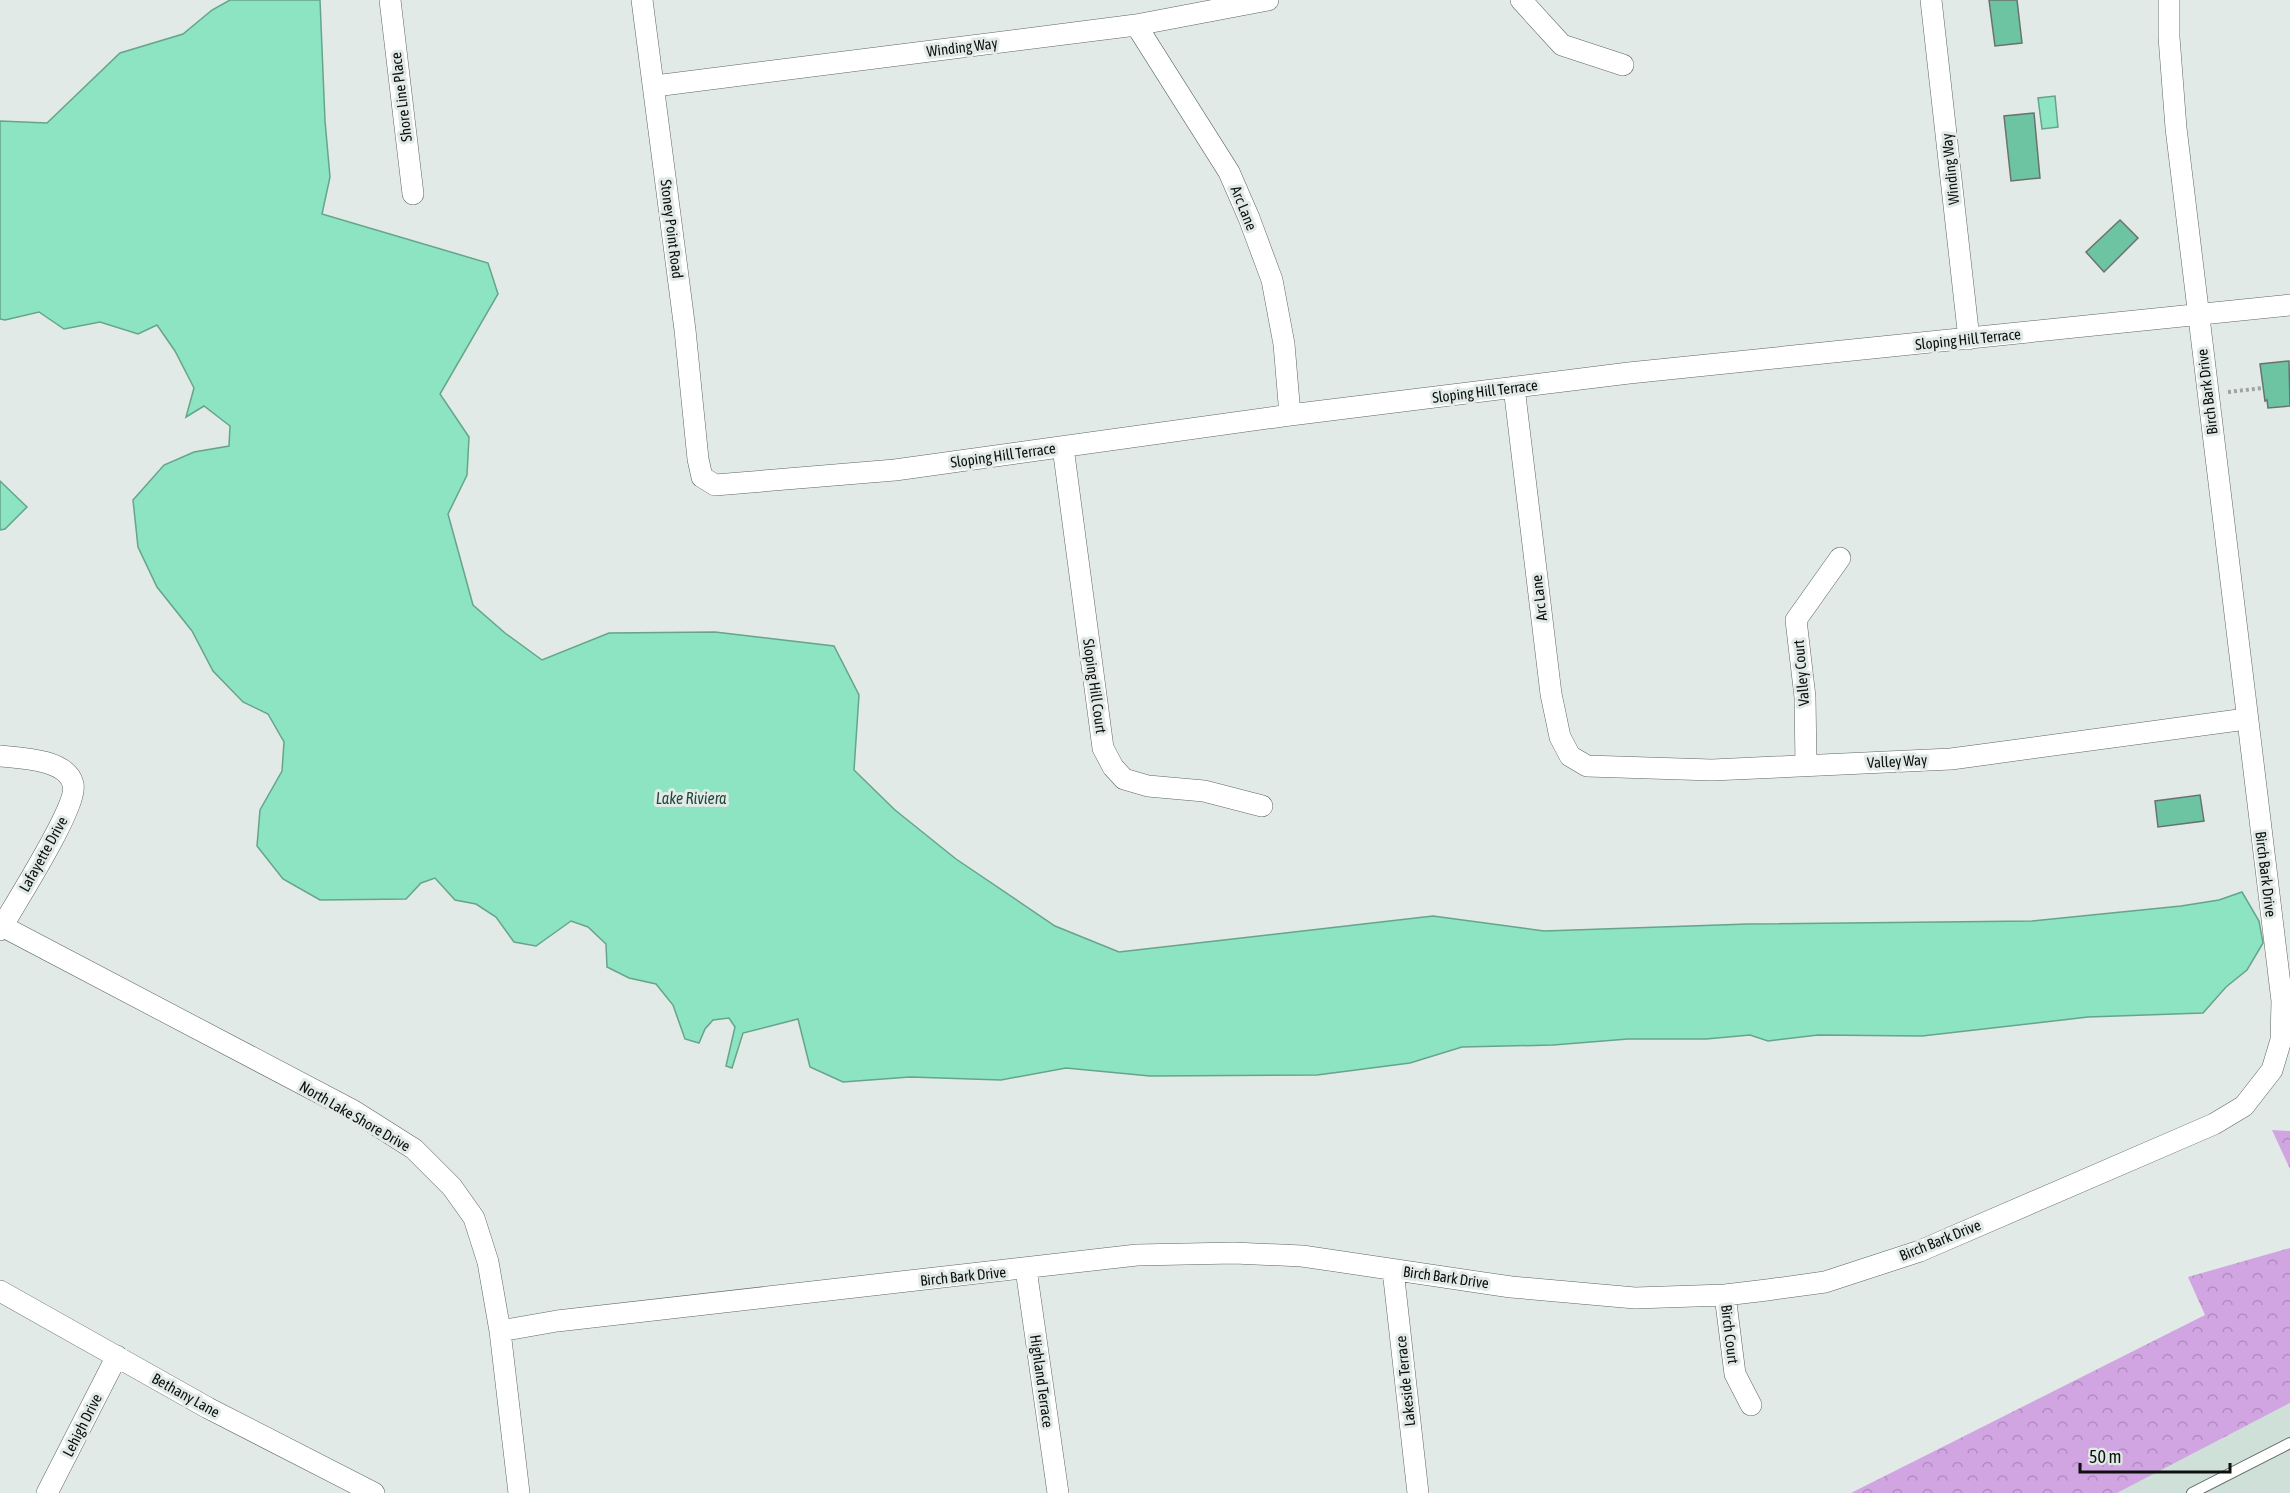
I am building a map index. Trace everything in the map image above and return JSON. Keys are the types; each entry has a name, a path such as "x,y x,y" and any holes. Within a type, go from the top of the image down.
{"street":[{"name":"Shore Line Place","path":"390,0 412,194"},
{"name":"Stoney Point Road","path":"642,0 685,330 698,459"},
{"name":"Winding Way","path":"655,86 1136,24 1232,4 1268,0"},
{"path":"1521,0 1562,45 1623,65"},
{"name":"Winding Way","path":"1931,0 1969,339"},
{"name":"Birch Bark Drive","path":"500,1331 556,1321 1137,1255 1234,1252 1302,1256 1511,1287 1635,1298 1725,1295 1825,1282 1920,1251 2214,1124 2244,1106 2272,1070 2281,1040 2282,1001 2175,128 2169,0"},
{"name":"Arc Lane","path":"1136,24 1229,172 1249,218 1272,280 1284,344 1290,415"},
{"name":"Sloping Hill Terrace","path":"698,459 702,477 715,485 895,470 1290,415 1629,373 2290,305"},
{"name":"Arc Lane","path":"1514,387 1551,694 1560,737"},
{"name":"Sloping Hill Court","path":"1063,447 1104,748 1113,766 1124,779 1149,786 1204,791 1262,806"},
{"name":"Valley Court","path":"1806,765 1805,697 1796,621 1840,558"},
{"name":"Valley Way","path":"1560,737 1570,756 1587,766 1712,770 1951,759 2246,719"},
{"name":"Lafayette Drive","path":"0,756 36,759 67,774 74,784 66,815 1,927"},
{"name":"North Lake Shore Drive","path":"1,927 354,1111 414,1149 452,1187 474,1218 489,1262 500,1331 519,1493"},
{"name":"Highland Terrace","path":"1026,1269 1058,1493"},
{"name":"Lakeside Terrace","path":"1393,1270 1418,1493"},
{"name":"Bethany Lane","path":"0,1291 208,1408 375,1493"},
{"name":"Birch Court","path":"1725,1295 1735,1374 1751,1405"},
{"name":"Lehigh Drive","path":"47,1493 117,1356"}],"lane":[{"path":"2192,1493 2290,1443"}],"path":[{"path":"2226,392 2263,388"}],"shaded area":[{"path":"2290,1403 2290,1493 2117,1493"}],"green space":[{"path":"2272,1130 2290,1131 2290,1169"},
{"path":"2290,1248 2290,1403 2117,1493 1851,1493 2205,1315 2188,1277"}],"water":[{"name":"Lake Riviera","path":"230,0 320,0 325,121 330,177 322,214 488,263 498,294 440,394 469,437 467,475 448,514 473,605 505,633 542,660 609,633 715,632 834,646 859,695 854,770 895,810 956,859 1055,926 1119,952 1433,916 1544,931 1748,924 2032,921 2181,906 2219,900 2242,892 2259,921 2263,943 2247,970 2226,987 2203,1013 2088,1017 1922,1036 1818,1035 1768,1041 1750,1035 1706,1039 1628,1039 1553,1045 1462,1047 1410,1063 1317,1075 1150,1076 1066,1068 1001,1080 910,1077 843,1082 810,1067 798,1019 743,1033 732,1068 726,1066 735,1027 729,1018 713,1020 705,1029 699,1043 685,1039 673,1005 656,984 629,978 607,967 606,944 588,927 571,921 536,946 514,942 496,917 476,904 455,900 435,878 421,883 406,899 320,900 283,879 257,846 260,810 282,771 284,742 268,714 243,702 213,671 192,631 157,587 138,547 133,500 164,465 194,452 229,446 230,426 204,406 186,417 194,388 175,351 157,325 138,334 100,322 64,329 39,312 5,320 0,319 0,121 47,123 120,53 183,34 212,10"},
{"path":"2055,96 2058,127 2042,129 2038,98"},
{"path":"0,481 27,507 5,529 0,530"}],"building":[{"path":"1989,0 2017,0 2022,43 1995,46"},
{"path":"2034,113 2040,178 2011,181 2004,116"},
{"path":"2120,220 2138,238 2104,272 2086,252"},
{"path":"2289,361 2290,406 2268,408 2260,364"},
{"path":"2200,795 2204,821 2158,827 2155,801"}]}
